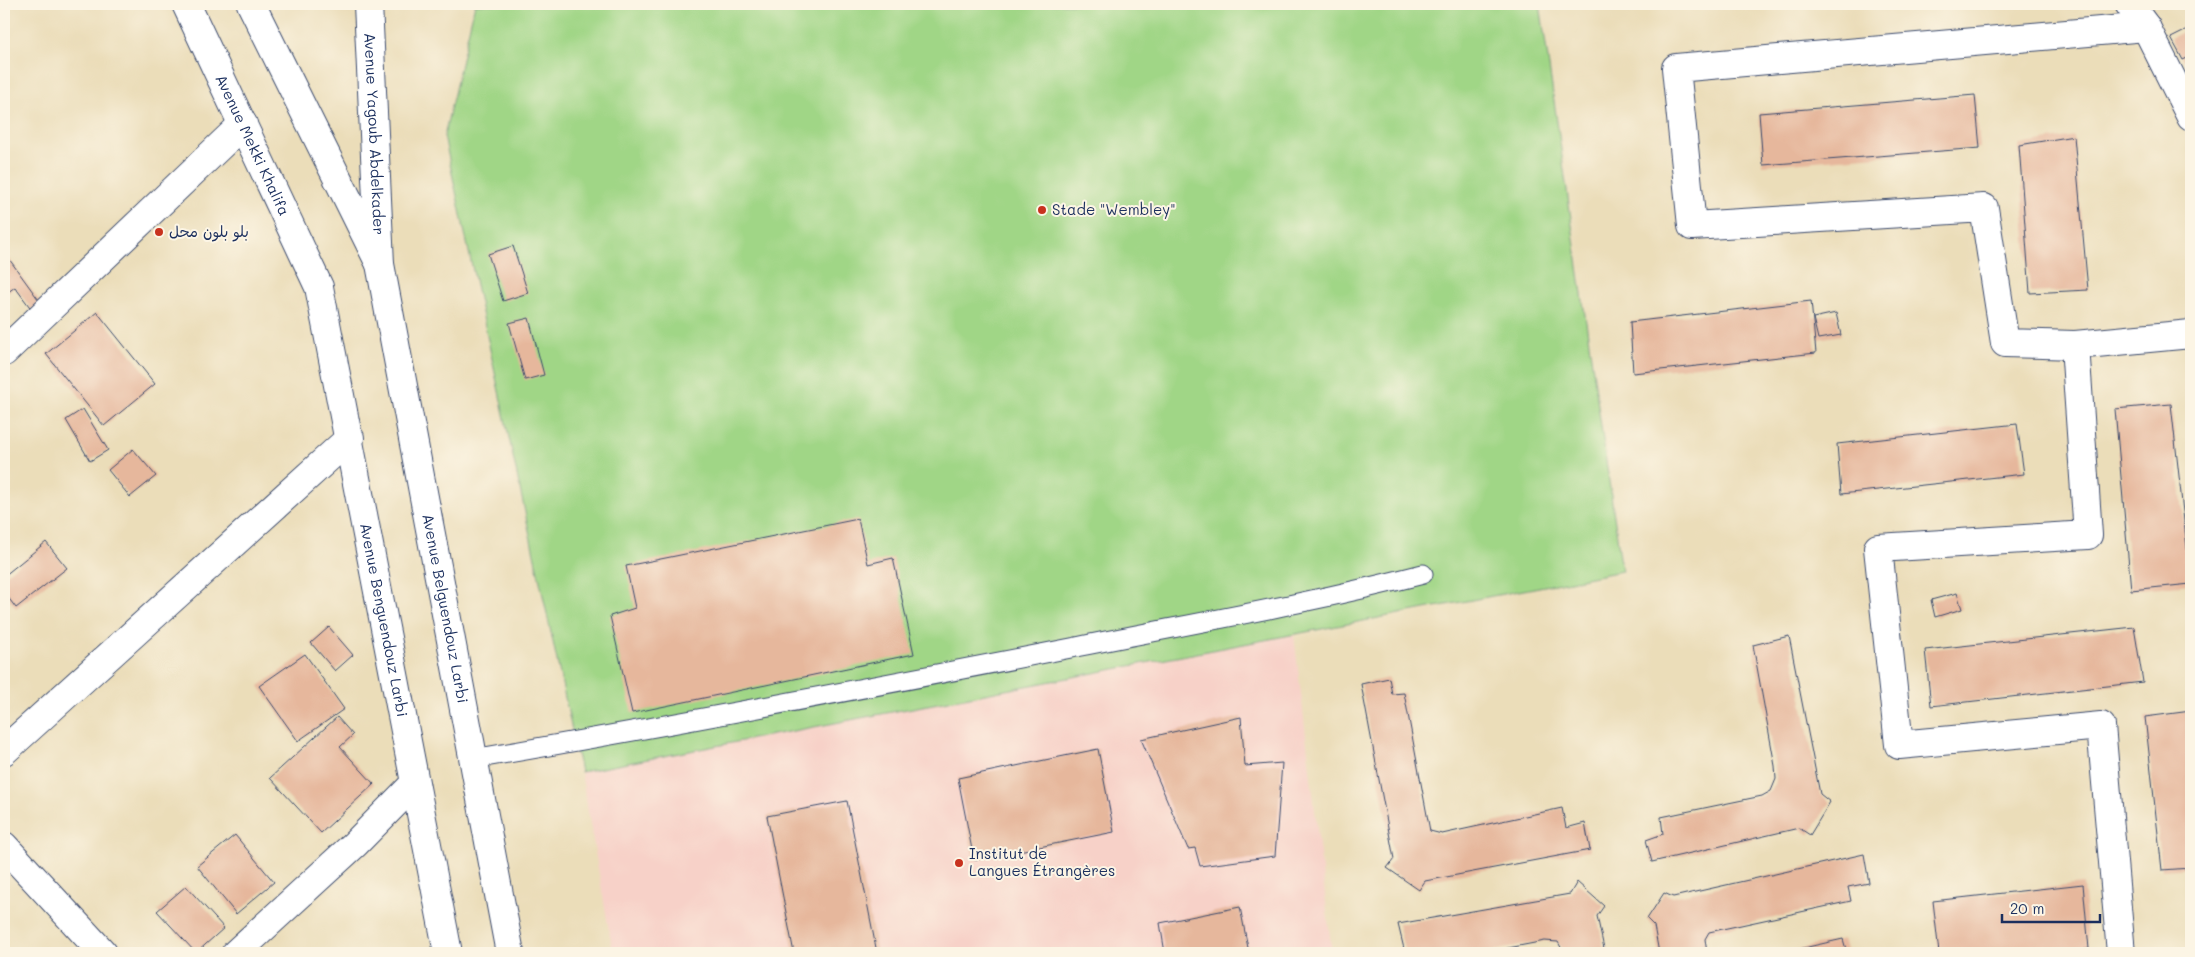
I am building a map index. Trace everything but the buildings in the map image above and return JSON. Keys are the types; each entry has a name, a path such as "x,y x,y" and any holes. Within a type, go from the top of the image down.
{"street":[{"name":"Avenue Mekki Khalifa","path":"186,4 319,287"},
{"path":"251,4 380,264"},
{"name":"Avenue Yagoub Abdelkader","path":"368,4 380,264"},
{"path":"2129,4 2146,27 2191,117"},
{"path":"2146,27 1676,68 1692,226 1984,208 2005,343 2075,345 2191,334"},
{"path":"4,352 243,124"},
{"name":"Avenue Belguendouz Larbi","path":"380,264 510,953"},
{"name":"Avenue Benguendouz Larbi","path":"319,287 350,438 414,784 448,953"},
{"path":"2075,345 2088,535 1878,548 1900,744 2101,726 2121,953"},
{"path":"4,751 350,438"},
{"path":"236,953 355,844 414,784"},
{"path":"4,846 103,953"}],"lane":[{"path":"472,759 667,726 999,662 1358,591 1424,574"}],"shaded area":[{"name":"Institut de Langues Étrangères","path":"1294,635 1332,953 613,953 581,772"}],"green space":[{"path":"475,4 1540,4 1622,571 581,772 444,136"}],"place":[{"name":"Stade \"Wembley\"","path":"1042,210"},
{"name":"بلو بلون محل","path":"159,232"},
{"name":"Institut de Langues Étrangères","path":"959,863"}]}
